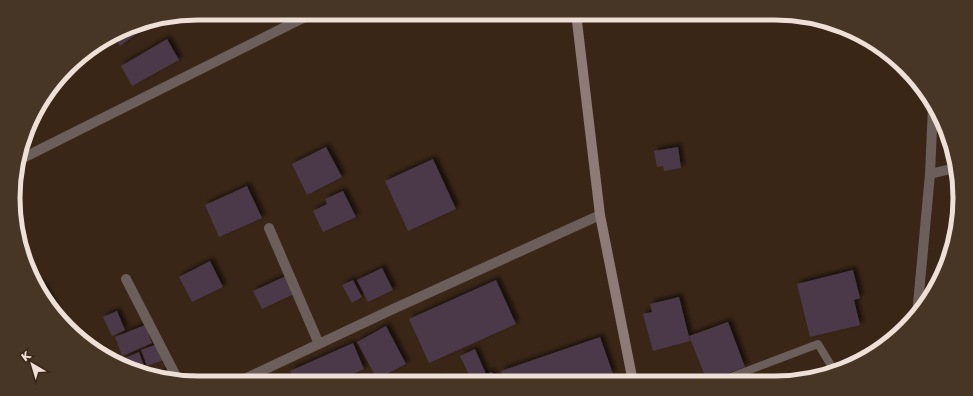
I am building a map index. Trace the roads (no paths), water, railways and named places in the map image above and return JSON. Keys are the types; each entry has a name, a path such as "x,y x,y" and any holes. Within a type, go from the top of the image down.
{"street":[{"path":"25,157 292,20"},
{"path":"577,20 600,215 632,376"},
{"path":"918,303 930,174 933,116"},
{"path":"930,174 951,169"},
{"path":"251,376 391,310 600,215"},
{"path":"269,228 319,344"},
{"path":"126,279 175,374"}],"lane":[{"path":"734,376 818,344 832,367"}]}
